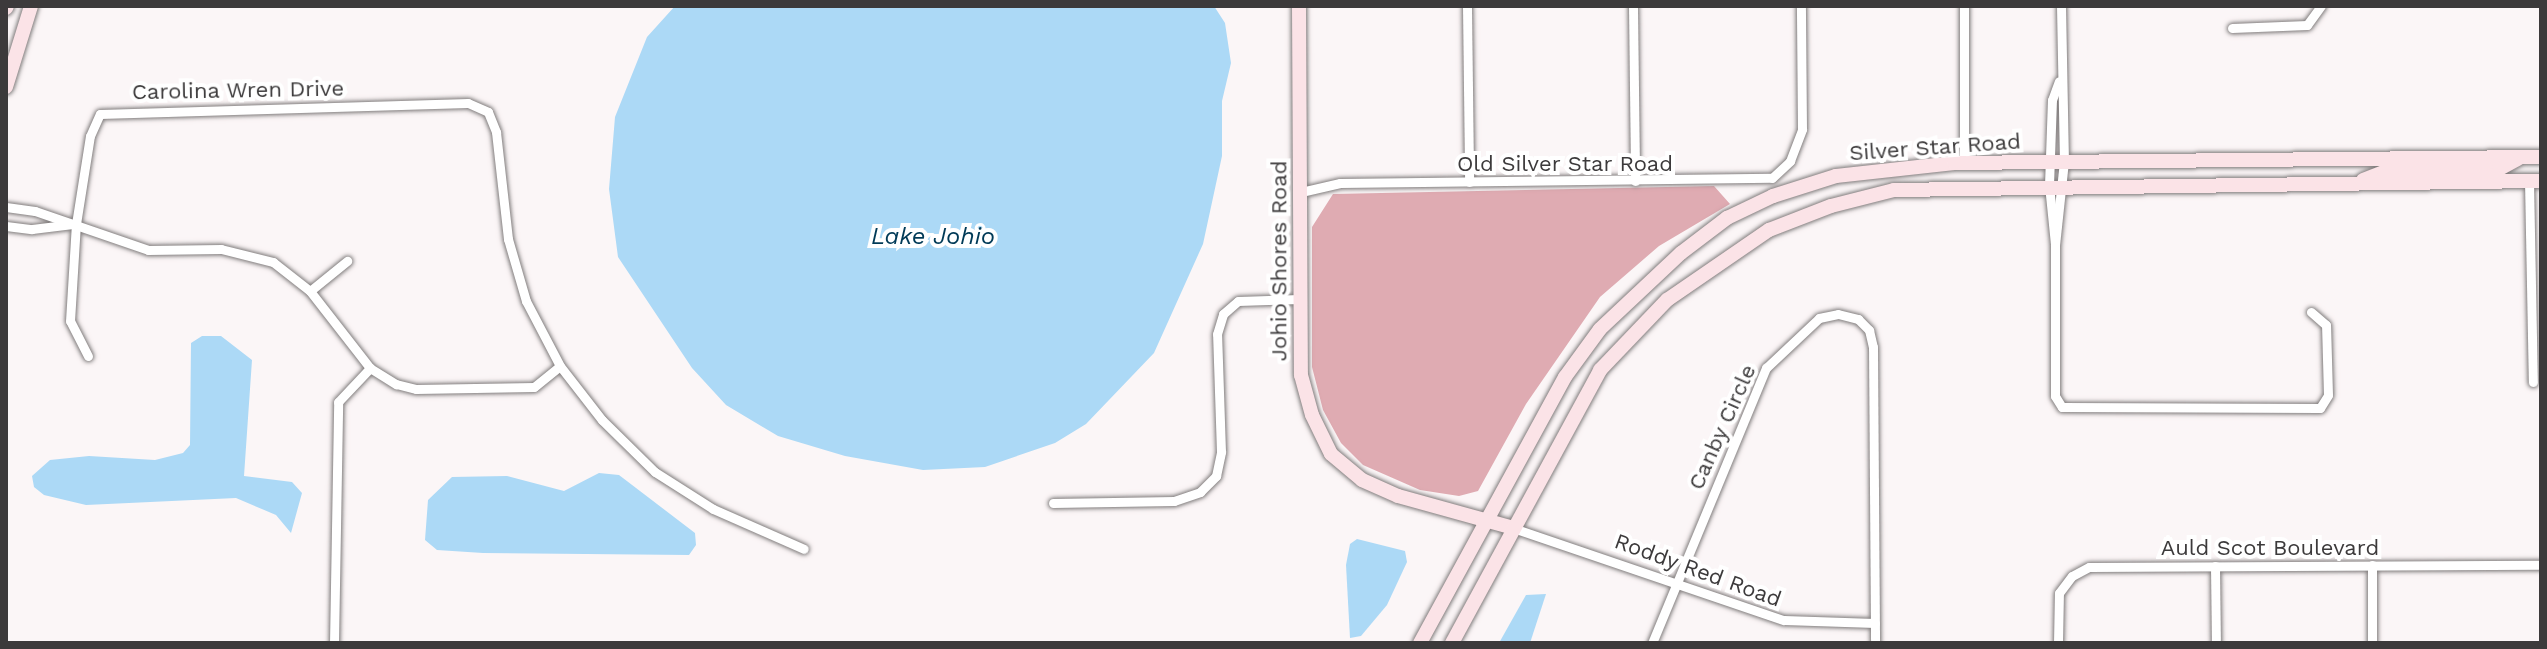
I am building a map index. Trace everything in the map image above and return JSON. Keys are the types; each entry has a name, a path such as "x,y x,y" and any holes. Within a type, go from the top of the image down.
{"main road":[{"path":"6,87 31,6"},
{"name":"Johio Shores Road","path":"1299,6 1301,375 1312,415 1331,454 1362,480 1398,496 1513,528"},
{"name":"Silver Star Road","path":"1420,643 1565,377 1600,329 1692,244 1727,218 1773,196 1836,176 1964,162 2541,157"},
{"path":"2352,184 2384,172 2499,169 2519,158"},
{"path":"2535,181 2541,170"},
{"name":"Silver Star Road","path":"1452,643 1600,370 1667,300 1721,260 1769,230 1831,206 1894,190 2056,185 2535,181"}],"street":[{"path":"1467,6 1469,182"},
{"path":"1633,6 1635,181"},
{"name":"Old Silver Star Road","path":"1301,192 1340,183 1772,178 1790,161 1802,129 1801,6"},
{"path":"1964,6 1964,162"},
{"path":"2061,6 2055,396 2062,407 2320,408 2328,395 2326,325 2311,312"},
{"path":"2232,28 2307,25 2321,6"},
{"name":"Carolina Wren Drive","path":"76,224 90,136 100,114 468,103 488,112 496,132 508,239 526,301 560,366"},
{"path":"2533,382 2535,181"},
{"path":"6,207 35,211 148,250 247,252 273,262 310,291 370,368 396,384 416,389 534,387 560,366 602,420 655,472 713,509 804,549"},
{"path":"32,229 35,211"},
{"path":"6,226 32,229 76,224"},
{"path":"76,224 70,321 88,356"},
{"path":"310,291 347,261"},
{"path":"1053,503 1174,501 1200,492 1216,476 1221,452 1217,334 1223,314 1238,301 1299,299"},
{"name":"Canby Circle","path":"1652,643 1675,581 1766,368 1819,318 1838,314 1858,319 1869,330 1873,347 1875,643"},
{"path":"334,643 338,402 370,368"},
{"name":"Roddy Red Road","path":"1513,528 1784,620 1875,623"},
{"path":"2372,565 2372,643"},
{"name":"Auld Scot Boulevard","path":"2058,643 2059,593 2072,576 2089,567 2541,565"},
{"path":"2215,566 2216,643"}],"shaded area":[{"path":"1714,186 1730,204 1659,246 1600,297 1526,404 1478,491 1459,496 1420,490 1363,465 1341,443 1323,410 1312,367 1312,227 1333,194"}],"water":[{"name":"Lake Johio","path":"675,6 1214,6 1225,23 1231,63 1222,101 1222,156 1203,244 1154,353 1086,424 1055,443 985,467 923,470 845,456 778,436 726,405 692,368 618,257 609,189 615,117 647,37"},
{"path":"202,336 221,336 252,360 244,476 292,482 302,493 291,533 276,515 236,498 86,505 44,495 34,487 32,476 50,460 89,456 155,460 183,453 190,445 191,343"},
{"path":"599,473 619,475 695,533 696,545 689,555 483,553 437,550 425,540 428,500 452,477 507,476 564,491"},
{"path":"1357,539 1405,551 1407,562 1387,605 1361,636 1350,638 1346,565 1350,544"},
{"path":"1546,594 1530,643 1499,643 1526,595"}]}
